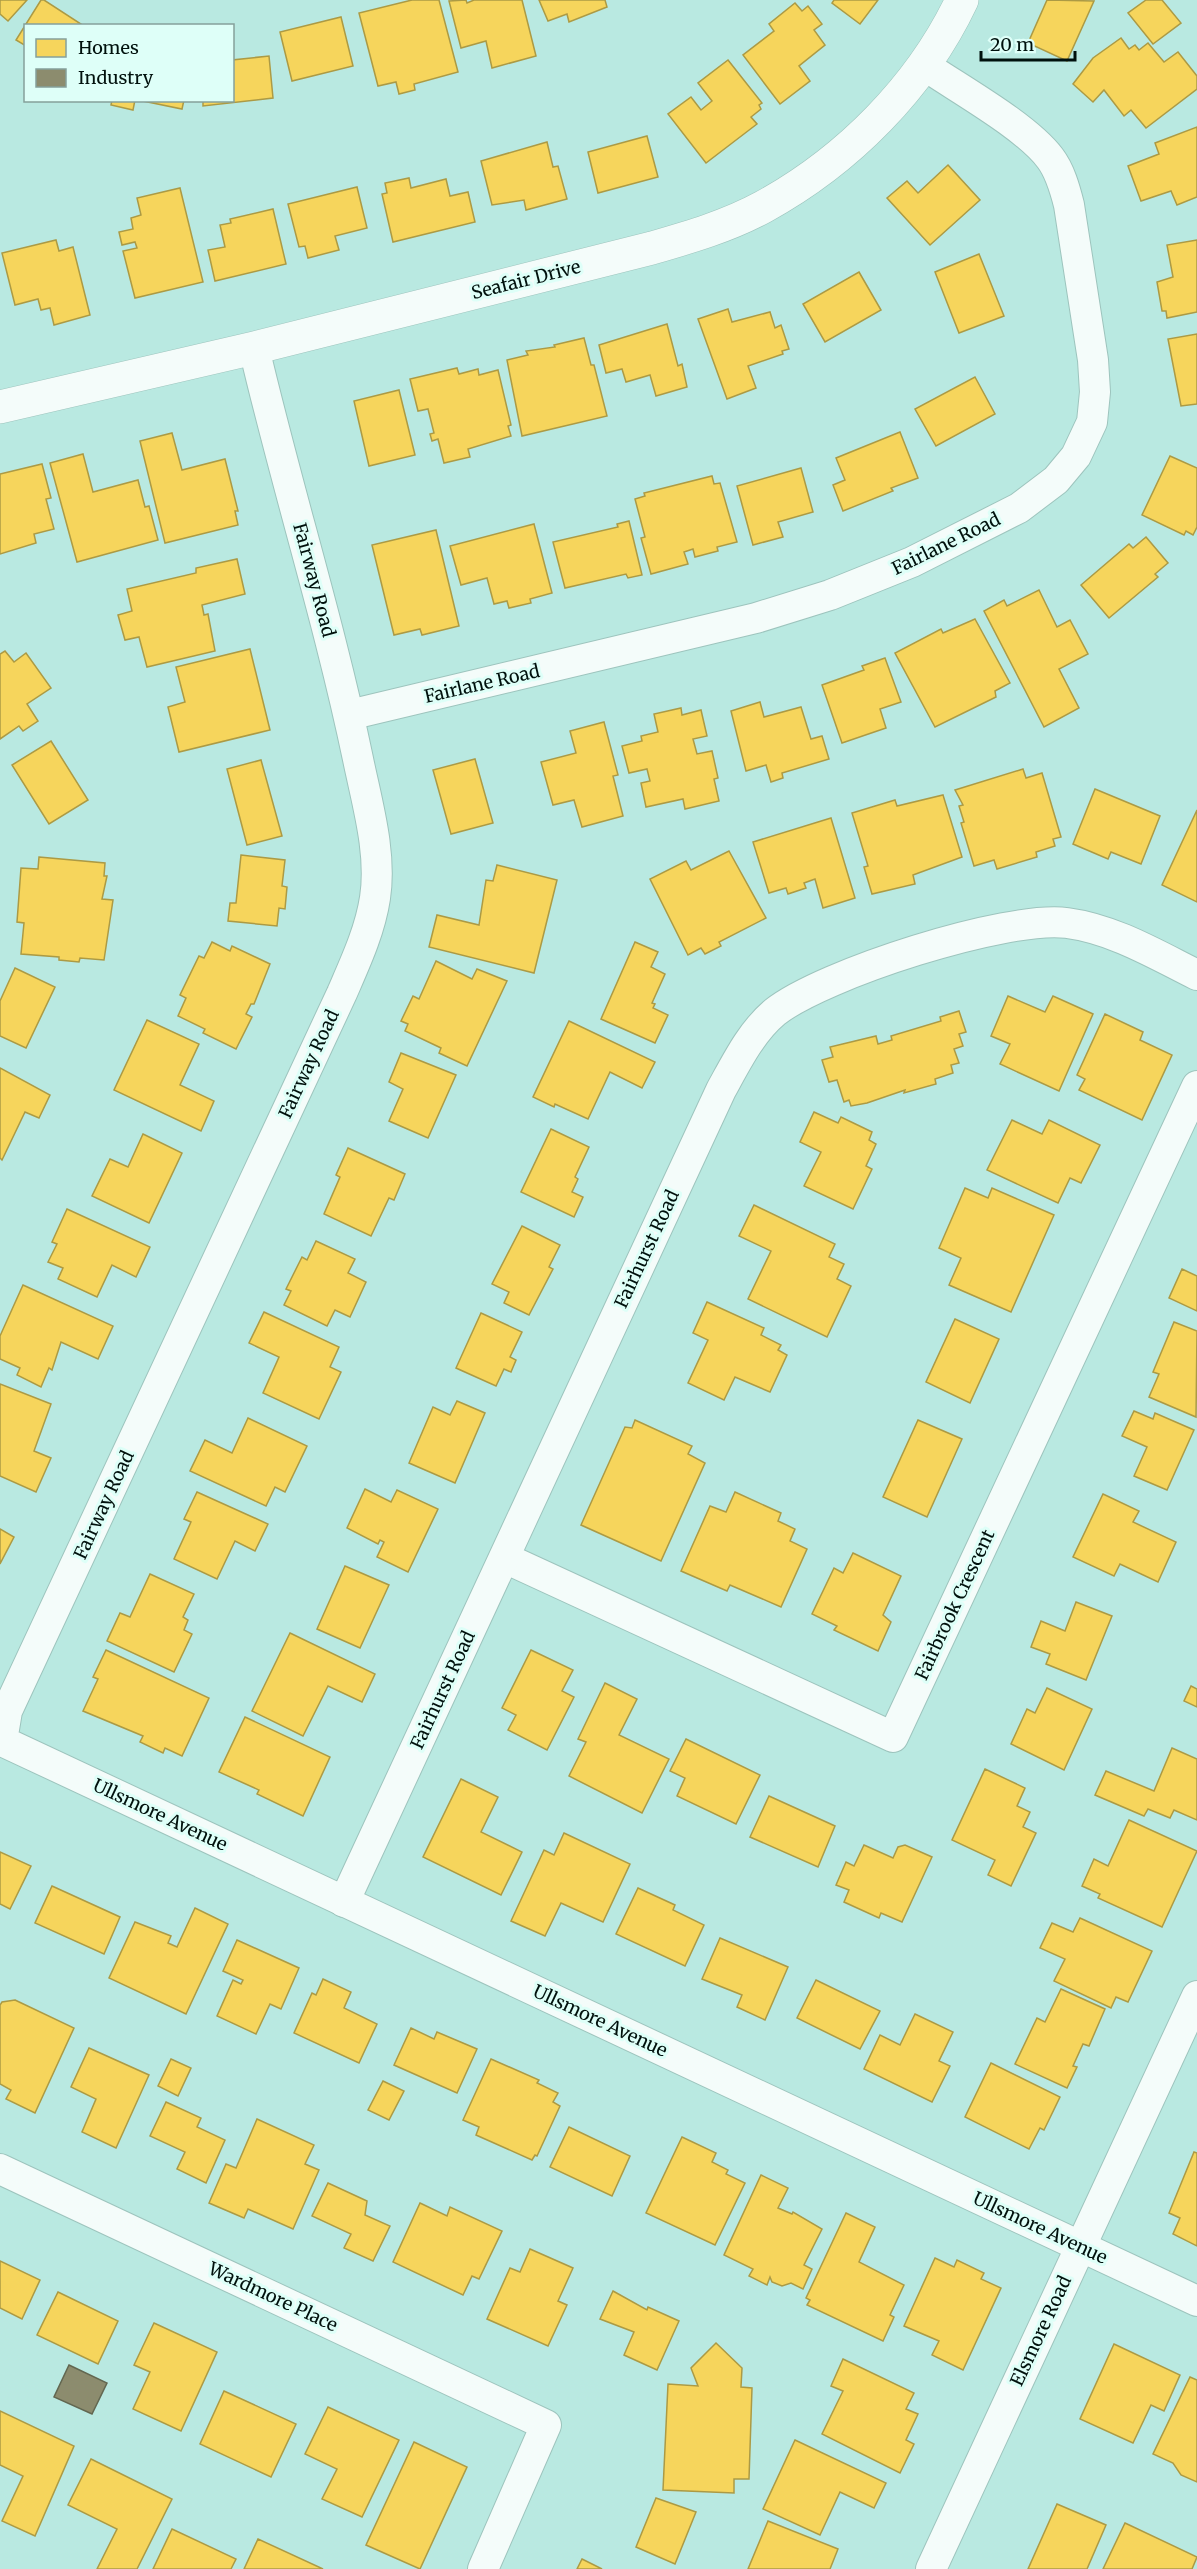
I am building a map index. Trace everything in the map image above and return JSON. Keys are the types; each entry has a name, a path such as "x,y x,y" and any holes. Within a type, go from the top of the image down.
{"street":[{"name":"Seafair Drive","path":"0,406 254,348 652,248 713,230 761,208 801,185 876,121 924,65 948,29 962,0"},
{"name":"Fairlane Road","path":"349,715 756,618 830,596 922,558 1019,508 1056,480 1076,456 1086,438 1092,422 1095,392 1092,349 1063,182 1051,159 1029,136 924,65"},
{"name":"Fairway Road","path":"2,1741 7,1711 277,1134 359,953 375,898 376,861 349,715 254,348"},
{"name":"Fairhurst Road","path":"344,1902 721,1090 754,1034 774,1013 799,995 832,980 993,929 1032,922 1065,923 1096,928 1197,975"},
{"name":"Fairbrook Crescent","path":"505,1558 893,1737 1197,1086"},
{"name":"Ullsmore Avenue","path":"2,1741 1197,2301"},
{"name":"Elsmore Road","path":"930,2569 1197,1996"},
{"name":"Wardmore Place","path":"0,2169 546,2425 483,2569"}],"building: Homes":[{"path":"0,0 27,0 8,21 0,14"},
{"path":"41,0 44,0 81,24 26,24"},
{"path":"412,0 439,0 458,72 414,84 415,90 399,94 396,82 378,86 359,13"},
{"path":"466,0 467,3 474,0 522,0 536,56 492,68 486,41 461,48 449,1"},
{"path":"539,0 605,0 607,7 569,22 567,14 548,21"},
{"path":"834,0 878,0 860,24 832,3"},
{"path":"1047,0 1094,1 1067,61 1028,43"},
{"path":"1146,0 1162,0 1181,23 1153,44 1128,13"},
{"path":"795,3 802,11 808,6 822,24 814,30 825,45 799,66 810,81 780,104 743,55 774,31 769,24"},
{"path":"341,17 353,66 292,81 280,32"},
{"path":"24,27 24,45 16,40"},
{"path":"1121,38 1129,49 1135,45 1139,50 1148,43 1164,62 1178,52 1197,76 1197,89 1146,128 1131,110 1124,116 1104,90 1093,102 1073,84 1093,58"},
{"path":"269,56 273,98 203,106 203,102 234,102 234,60"},
{"path":"728,60 762,103 759,105 761,109 751,117 757,124 706,163 668,114 691,97 701,110 712,101 698,83"},
{"path":"112,102 135,102 133,110 111,105"},
{"path":"148,102 184,102 182,109"},
{"path":"1197,127 1197,197 1177,205 1171,191 1141,201 1128,166 1159,154 1155,143"},
{"path":"647,136 658,177 598,193 588,152"},
{"path":"547,142 553,167 558,166 567,199 526,210 524,200 492,205 481,161"},
{"path":"948,165 980,200 930,245 887,198 907,181 918,193"},
{"path":"409,178 411,188 446,179 450,196 468,192 475,222 393,242 382,194 387,193 385,183"},
{"path":"357,187 367,228 335,236 339,250 308,258 305,246 299,247 288,204"},
{"path":"180,188 203,282 135,298 123,251 137,248 135,242 122,245 119,232 133,229 131,218 141,215 137,198"},
{"path":"273,209 286,264 215,281 208,250 225,247 220,225 231,223 230,219"},
{"path":"56,240 59,251 73,247 90,315 54,325 50,308 41,310 38,299 15,305 2,253"},
{"path":"1197,240 1197,312 1167,318 1166,311 1162,311 1157,282 1173,277 1167,245"},
{"path":"979,254 1004,316 959,333 935,272"},
{"path":"859,272 881,310 825,342 803,304"},
{"path":"728,309 732,322 770,312 775,328 781,325 789,349 782,351 783,354 748,366 756,388 727,399 698,319"},
{"path":"667,324 678,366 682,364 687,387 656,396 650,375 626,382 622,369 606,373 599,345"},
{"path":"1197,334 1197,404 1181,406 1168,339"},
{"path":"584,338 591,365 594,365 607,416 522,436 507,360 528,355 526,351 555,347 554,345"},
{"path":"457,368 459,374 478,369 479,375 498,370 511,425 508,426 511,436 468,449 470,457 444,463 438,439 432,441 430,434 434,433 428,409 418,411 410,379"},
{"path":"975,377 995,414 936,446 915,409"},
{"path":"399,390 415,455 369,466 354,401"},
{"path":"900,432 918,478 891,488 893,491 843,511 833,485 845,480 836,458"},
{"path":"172,433 182,470 225,459 238,511 235,511 238,525 165,543 140,441"},
{"path":"83,454 93,492 138,480 145,507 149,506 158,540 77,562 50,463"},
{"path":"1170,456 1197,468 1197,527 1193,535 1186,531 1184,535 1142,515"},
{"path":"42,464 51,498 46,499 54,529 34,534 36,543 0,554 0,474"},
{"path":"801,468 813,512 778,522 783,537 753,545 737,486"},
{"path":"712,476 714,484 720,483 737,542 717,547 718,551 695,557 693,549 684,552 688,564 651,574 641,538 645,537 635,499 645,496 644,493"},
{"path":"629,521 642,575 628,578 626,574 565,588 553,542 618,527 617,524"},
{"path":"534,524 552,593 530,599 531,603 509,608 507,601 494,604 487,578 461,585 450,546"},
{"path":"436,530 459,626 422,635 420,629 394,635 372,545"},
{"path":"1146,537 1168,563 1155,574 1158,577 1109,618 1081,585 1129,544 1133,548"},
{"path":"237,559 245,594 202,605 204,615 208,614 215,651 147,667 139,637 125,640 118,615 132,611 127,589 196,573 196,568"},
{"path":"1039,590 1057,627 1070,620 1088,654 1059,669 1079,708 1044,727 984,611 1004,600 1007,606"},
{"path":"975,619 1010,683 995,691 996,697 935,727 895,653 941,629 943,633"},
{"path":"250,649 270,730 179,752 168,707 185,702 176,667"},
{"path":"5,651 14,662 26,653 51,688 27,704 38,721 23,731 19,726 0,739 0,654"},
{"path":"885,658 901,702 880,709 886,728 842,743 822,685 864,670 862,666"},
{"path":"760,702 764,717 801,707 811,739 822,736 829,759 782,773 783,778 771,782 766,765 746,771 731,711"},
{"path":"681,708 682,715 701,710 707,736 693,739 697,754 712,751 718,778 714,779 719,801 685,809 683,799 646,807 641,783 650,781 647,769 629,773 622,746 642,741 641,736 658,732 654,714"},
{"path":"604,722 618,775 613,776 623,816 582,827 574,800 553,805 541,762 576,753 570,731"},
{"path":"51,741 88,800 49,824 12,765"},
{"path":"475,759 493,823 451,834 433,770"},
{"path":"261,760 282,836 247,845 227,769"},
{"path":"1023,769 1026,778 1042,773 1061,837 1053,839 1055,846 1036,852 1037,857 997,869 994,860 974,866 961,823 964,822 959,806 963,805 955,790"},
{"path":"1095,789 1160,816 1141,864 1111,852 1108,859 1073,844"},
{"path":"943,795 962,857 913,875 915,884 872,894 864,867 868,866 852,813 895,800 897,806"},
{"path":"1197,810 1197,902 1162,885"},
{"path":"831,818 855,898 823,908 815,879 804,883 806,888 788,894 786,888 769,893 753,842"},
{"path":"729,851 766,918 719,942 721,946 705,954 701,948 688,955 650,879 686,861 691,870"},
{"path":"241,855 285,860 282,886 287,887 285,909 279,908 277,926 228,921 230,903 236,903"},
{"path":"39,857 105,863 104,876 107,876 102,899 113,900 104,960 80,958 79,962 59,960 59,957 21,954 24,923 17,922 21,868 38,869"},
{"path":"497,865 557,880 534,973 429,947 437,915 479,925 486,880 493,881"},
{"path":"212,942 230,951 232,946 270,964 254,1004 251,1004 246,1014 252,1017 236,1049 203,1033 205,1029 178,1016 186,998 180,995 199,956 204,958"},
{"path":"635,942 658,952 651,967 665,974 652,1003 655,1004 653,1008 668,1015 655,1043 601,1019"},
{"path":"436,961 472,979 477,969 507,981 467,1066 439,1053 441,1048 405,1031 408,1024 401,1021 413,996 419,999"},
{"path":"15,968 55,987 26,1048 0,1036 0,1001"},
{"path":"1008,996 1045,1012 1053,996 1093,1014 1059,1091 1000,1064 1010,1044 991,1036"},
{"path":"959,1011 966,1032 959,1034 963,1046 954,1049 959,1063 951,1065 953,1073 935,1079 936,1084 904,1093 905,1090 851,1106 849,1100 844,1102 837,1080 829,1082 822,1060 833,1057 830,1047 876,1036 878,1044 892,1040 891,1036 941,1021 940,1017"},
{"path":"1105,1014 1143,1032 1140,1040 1172,1055 1142,1120 1079,1090 1085,1079 1077,1075"},
{"path":"147,1020 199,1044 180,1085 214,1101 201,1131 114,1090"},
{"path":"569,1021 655,1062 642,1088 610,1072 588,1119 533,1097"},
{"path":"401,1053 456,1075 428,1138 389,1121 403,1089 389,1082"},
{"path":"0,1068 50,1095 39,1118 25,1112 2,1160 0,1158"},
{"path":"814,1112 838,1123 841,1117 872,1132 869,1140 876,1144 866,1166 872,1169 853,1209 804,1186 821,1152 800,1142"},
{"path":"1012,1120 1042,1134 1049,1120 1100,1145 1081,1183 1070,1178 1058,1203 987,1170"},
{"path":"551,1129 589,1147 575,1177 578,1179 572,1192 583,1197 574,1217 521,1192"},
{"path":"143,1134 182,1153 149,1223 92,1196 110,1159 128,1167"},
{"path":"348,1148 405,1174 394,1200 389,1198 371,1236 324,1214 340,1177 336,1175"},
{"path":"965,1188 988,1198 992,1188 1054,1215 1011,1312 949,1285 961,1258 939,1248"},
{"path":"754,1205 835,1244 829,1257 844,1264 837,1279 851,1286 827,1337 748,1299 771,1251 739,1236"},
{"path":"67,1209 150,1247 136,1277 112,1265 97,1297 58,1279 63,1268 48,1262 57,1244 52,1242"},
{"path":"522,1226 560,1245 549,1267 553,1269 529,1315 504,1303 509,1292 492,1284"},
{"path":"316,1241 355,1259 348,1273 366,1282 350,1317 335,1310 327,1326 284,1305 291,1291 286,1289 302,1257 307,1260"},
{"path":"1182,1269 1197,1276 1197,1311 1169,1298"},
{"path":"23,1285 113,1326 98,1359 61,1342 52,1370 49,1368 41,1387 17,1375 20,1368 0,1359 0,1336"},
{"path":"707,1302 764,1328 761,1335 781,1345 778,1350 787,1355 770,1392 735,1377 724,1400 688,1383 708,1340 693,1333"},
{"path":"264,1312 339,1347 330,1367 341,1372 319,1419 263,1393 279,1357 249,1343"},
{"path":"481,1313 522,1332 510,1357 516,1360 511,1372 504,1369 496,1386 456,1368"},
{"path":"955,1319 999,1339 970,1403 926,1382"},
{"path":"1174,1322 1197,1331 1196,1417 1149,1397 1159,1374 1153,1372"},
{"path":"0,1384 51,1404 34,1451 51,1458 36,1492 0,1476"},
{"path":"457,1401 485,1413 455,1483 409,1463 433,1407 450,1415"},
{"path":"1134,1411 1153,1419 1155,1413 1194,1430 1167,1490 1134,1476 1147,1447 1122,1436"},
{"path":"248,1418 307,1446 285,1492 275,1487 266,1506 190,1471 205,1440 232,1453"},
{"path":"635,1420 692,1446 688,1454 705,1463 661,1561 581,1525 625,1427 632,1428"},
{"path":"918,1420 962,1439 927,1517 883,1497"},
{"path":"365,1489 391,1502 397,1490 438,1509 408,1572 377,1557 384,1542 380,1540 378,1544 347,1528"},
{"path":"197,1492 268,1524 255,1551 235,1541 217,1579 174,1559 191,1522 184,1519"},
{"path":"735,1492 781,1513 778,1521 795,1529 790,1541 807,1549 781,1607 730,1585 727,1591 681,1571 710,1506 726,1512"},
{"path":"1103,1494 1139,1511 1133,1522 1176,1542 1158,1582 1120,1564 1114,1576 1073,1557"},
{"path":"0,1529 14,1537 0,1564"},
{"path":"853,1553 901,1576 883,1615 891,1622 878,1651 834,1630 837,1626 812,1614 834,1568 843,1573"},
{"path":"345,1566 389,1585 360,1648 317,1629"},
{"path":"150,1574 194,1594 183,1617 188,1620 184,1630 192,1634 174,1672 107,1641 120,1613 130,1617"},
{"path":"1076,1602 1112,1616 1086,1680 1046,1664 1050,1654 1031,1647 1041,1621 1065,1631"},
{"path":"290,1633 375,1674 362,1702 328,1686 303,1736 252,1711"},
{"path":"106,1650 209,1698 182,1756 165,1748 163,1753 140,1742 143,1736 83,1711 98,1679 93,1677"},
{"path":"531,1650 573,1670 562,1691 574,1697 547,1750 508,1730 516,1715 502,1708"},
{"path":"605,1683 637,1699 619,1735 669,1759 642,1813 569,1776 586,1742 578,1739"},
{"path":"1191,1686 1197,1689 1197,1707 1184,1701"},
{"path":"1047,1688 1092,1709 1064,1770 1011,1744 1027,1709 1035,1713"},
{"path":"245,1717 330,1757 303,1816 257,1794 259,1790 219,1772"},
{"path":"686,1739 760,1775 736,1824 677,1796 685,1778 670,1771"},
{"path":"1172,1748 1197,1759 1197,1820 1174,1810 1170,1818 1148,1809 1144,1816 1095,1795 1106,1771 1154,1791"},
{"path":"985,1769 1025,1788 1017,1806 1030,1812 1023,1827 1036,1833 1011,1886 988,1875 995,1860 952,1840"},
{"path":"461,1779 498,1797 481,1832 522,1852 501,1895 423,1857"},
{"path":"769,1796 835,1826 818,1867 750,1837"},
{"path":"1129,1820 1197,1851 1162,1927 1098,1898 1100,1894 1082,1886 1094,1859 1108,1866"},
{"path":"564,1833 630,1864 603,1922 561,1903 545,1936 511,1921 544,1850 554,1855"},
{"path":"864,1845 893,1858 898,1847 905,1845 932,1857 902,1922 881,1913 879,1918 844,1902 849,1890 836,1885 846,1862 854,1866"},
{"path":"0,1852 31,1866 10,1909 0,1904"},
{"path":"52,1886 120,1917 104,1954 35,1923"},
{"path":"638,1888 675,1905 673,1910 704,1925 685,1966 616,1934"},
{"path":"195,1908 228,1924 186,2014 109,1978 135,1922 171,1936 168,1943 177,1947"},
{"path":"1080,1918 1152,1951 1128,2002 1116,1997 1111,2008 1054,1981 1065,1959 1040,1948 1052,1923 1073,1932"},
{"path":"720,1938 788,1967 765,2020 737,2007 742,1995 702,1979"},
{"path":"237,1940 299,1968 281,2009 270,2004 256,2034 217,2016 233,1980 241,1984 243,1980 223,1971"},
{"path":"323,1979 351,1992 344,2008 377,2024 359,2063 294,2033 312,1993 316,1995"},
{"path":"816,1980 880,2011 860,2049 797,2018"},
{"path":"1061,1989 1105,2009 1089,2046 1083,2044 1073,2066 1077,2067 1067,2088 1015,2064 1037,2018 1045,2022"},
{"path":"15,2000 74,2028 35,2113 6,2099 11,2090 0,2084 0,2005 2,2002"},
{"path":"915,2014 953,2032 939,2061 950,2066 932,2102 864,2069 880,2035 900,2045"},
{"path":"411,2028 434,2039 437,2032 477,2049 457,2093 394,2065"},
{"path":"89,2048 149,2075 116,2148 82,2132 96,2099 71,2087"},
{"path":"171,2059 191,2068 178,2096 158,2086"},
{"path":"491,2059 539,2080 537,2083 558,2093 553,2102 560,2106 537,2156 535,2155 532,2160 476,2135 479,2127 463,2120"},
{"path":"991,2063 1060,2097 1044,2130 1040,2128 1029,2149 965,2117"},
{"path":"383,2081 404,2091 389,2120 368,2110"},
{"path":"166,2102 201,2118 197,2127 225,2140 206,2183 177,2169 185,2152 150,2136"},
{"path":"257,2119 314,2145 305,2164 319,2170 293,2229 248,2209 244,2218 209,2203 226,2164 236,2168"},
{"path":"569,2127 630,2156 612,2196 550,2167"},
{"path":"682,2137 716,2153 712,2162 728,2170 726,2174 745,2183 715,2245 646,2213"},
{"path":"1194,2152 1197,2153 1197,2246 1173,2234 1180,2218 1169,2213"},
{"path":"761,2175 788,2188 778,2208 792,2214 793,2212 822,2229 804,2265 812,2269 803,2289 791,2283 782,2286 772,2282 770,2277 767,2285 749,2276 753,2269 724,2255"},
{"path":"328,2183 367,2201 365,2215 390,2226 373,2261 344,2248 351,2234 312,2216"},
{"path":"420,2203 447,2216 450,2207 502,2231 479,2279 472,2276 463,2295 393,2262"},
{"path":"846,2213 875,2227 859,2262 904,2285 890,2315 894,2317 883,2341 807,2305 810,2300 806,2298"},
{"path":"530,2249 573,2268 558,2301 567,2305 548,2346 487,2319 510,2268 520,2272"},
{"path":"935,2258 954,2267 957,2260 984,2273 981,2279 1001,2288 963,2370 932,2355 939,2341 904,2326"},
{"path":"0,2261 40,2280 22,2319 0,2308"},
{"path":"613,2291 647,2310 648,2307 679,2321 657,2370 624,2355 634,2332 600,2319"},
{"path":"58,2292 118,2321 98,2364 37,2335"},
{"path":"154,2323 217,2352 181,2431 133,2409 150,2372 134,2365"},
{"path":"716,2343 742,2368 741,2387 752,2388 749,2479 734,2479 734,2493 663,2490 668,2384 698,2386 691,2368"},
{"path":"1114,2344 1180,2375 1164,2411 1151,2405 1133,2443 1080,2419"},
{"path":"843,2359 914,2393 906,2409 918,2414 906,2440 914,2444 900,2473 822,2434 843,2391 831,2386"},
{"path":"1190,2377 1197,2380 1197,2482 1181,2475 1173,2463 1153,2454"},
{"path":"224,2391 296,2424 271,2477 200,2444"},
{"path":"328,2407 399,2440 362,2517 322,2499 337,2469 305,2454"},
{"path":"0,2411 74,2446 35,2536 2,2521 23,2476 0,2465"},
{"path":"795,2440 886,2483 874,2508 840,2492 820,2535 763,2509"},
{"path":"414,2442 467,2467 420,2569 366,2545"},
{"path":"91,2459 172,2499 137,2569 97,2569 117,2529 68,2505"},
{"path":"656,2498 696,2512 675,2564 636,2547"},
{"path":"1057,2504 1106,2525 1087,2569 1028,2569"},
{"path":"768,2521 838,2549 830,2569 748,2569"},
{"path":"1125,2523 1197,2557 1192,2569 1103,2569"},
{"path":"172,2529 236,2559 231,2569 153,2569"},
{"path":"258,2539 323,2569 244,2569"},
{"path":"582,2559 602,2569 577,2569"}],"building: Industry":[{"path":"69,2365 107,2383 92,2414 54,2397"}]}
